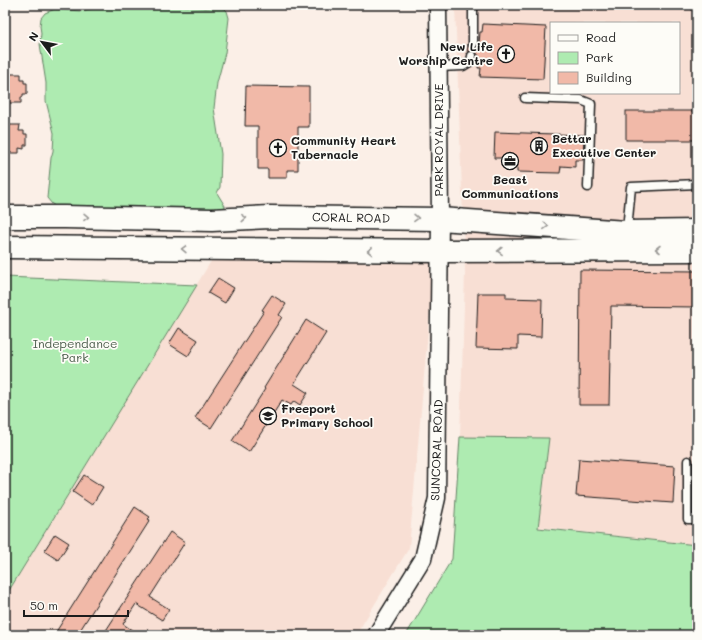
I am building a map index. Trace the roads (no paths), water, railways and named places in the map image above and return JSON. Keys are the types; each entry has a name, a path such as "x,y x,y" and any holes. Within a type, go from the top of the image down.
{"main road":[{"name":"CORAL ROAD","path":"5,217 64,216 212,220 270,217 440,219 626,240 697,250"},
{"path":"64,216 65,247"},
{"path":"212,220 212,249"},
{"name":"CORAL ROAD","path":"5,247 440,251 626,240 697,231"}],"street":[{"name":"PARK ROYAL DRIVE","path":"438,5 440,251"},
{"name":"SUNCORAL ROAD","path":"376,635 423,559 437,498 440,251"}],"lane":[{"path":"473,5 473,44"},
{"path":"438,66 463,66 471,61 472,56"},
{"path":"525,98 581,100 591,104 588,187"},
{"path":"626,240 631,187 697,184"},
{"path":"688,461 688,519 697,519"}],"place":[{"name":"New Life Worship Centre","path":"506,54"},
{"name":"Bettar Executive Center","path":"539,146"},
{"name":"Community Heart Tabernacle","path":"278,148"},
{"name":"Beast Communications","path":"510,161"},
{"name":"Freeport Primary School","path":"268,416"}],"park label":[{"name":"Independance Park","path":"75,351"}]}
